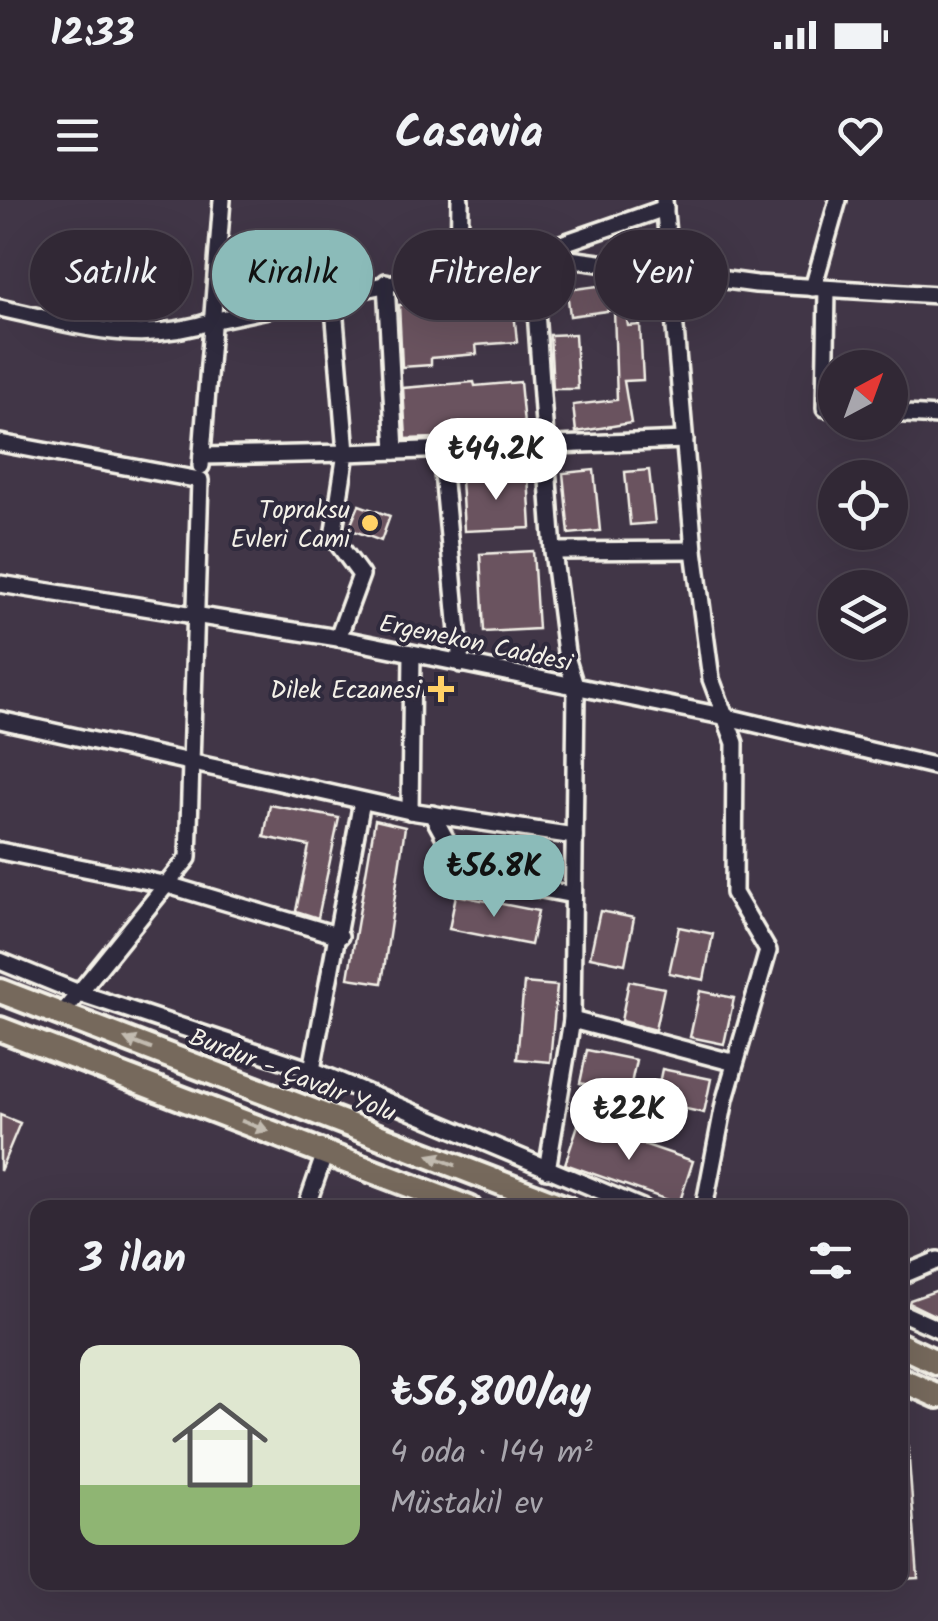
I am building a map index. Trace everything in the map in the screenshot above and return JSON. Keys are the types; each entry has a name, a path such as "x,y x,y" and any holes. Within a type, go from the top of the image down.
{"highway":[{"name":"Burdur - Çavdır Yolu","path":"0,992 545,1200"},
{"path":"0,1030 448,1200"},
{"path":"908,1349 938,1364"},
{"path":"908,1382 938,1396"}],"street":[{"path":"220,230 222,200"},
{"path":"460,200 460,230"},
{"path":"823,350 820,288 838,200"},
{"path":"575,238 664,204 666,230"},
{"path":"728,278 938,295"},
{"path":"373,285 393,281"},
{"path":"386,282 395,452"},
{"path":"0,308 142,336 167,334 216,320 200,480 190,850 185,866 61,1015"},
{"path":"336,320 346,454 333,537 361,575 338,638"},
{"path":"537,320 554,551 567,660 576,689 572,1020 547,1170"},
{"path":"674,320 694,550 711,678 727,717 736,754 734,893 768,951 734,1063 706,1200"},
{"path":"908,414 938,416"},
{"path":"202,456 546,448 685,440"},
{"path":"0,443 200,480"},
{"path":"440,451 461,664"},
{"path":"554,551 694,550"},
{"name":"Ergenekon Caddesi","path":"0,584 338,638 727,717 938,767"},
{"path":"410,811 412,654"},
{"path":"0,720 190,759 410,811 574,836"},
{"path":"312,1070 340,936 362,801"},
{"path":"432,814 466,874 573,895"},
{"path":"0,852 168,885 340,936"},
{"path":"0,961 79,993 312,1070 622,1200"},
{"path":"572,1020 734,1063"},
{"path":"309,1200 325,1153"},
{"path":"908,1273 938,1260"},
{"path":"908,1316 938,1329"}],"building":[{"path":"595,286 595,313 575,315 575,289"},
{"path":"400,320 515,320 517,342 476,345 477,354 431,358 431,365 402,367"},
{"path":"614,320 627,320 628,326 640,325 643,380 624,381 631,423 576,432 573,405 617,400"},
{"path":"575,334 578,389 553,389 550,335"},
{"path":"474,382 475,386 520,382 525,435 406,439 403,388"},
{"path":"594,470 600,531 569,534 563,473"},
{"path":"649,470 655,523 630,525 625,472"},
{"path":"528,475 531,528 464,531 461,479"},
{"name":"Topraksu Evleri Cami","path":"359,505 390,516 381,541 349,529"},
{"path":"533,551 538,629 484,632 480,554"},
{"path":"270,805 339,818 318,918 296,911 309,846 264,837"},
{"path":"375,820 405,827 382,983 348,978"},
{"path":"456,895 538,911 531,945 449,929"},
{"path":"600,911 634,918 625,964 590,957"},
{"path":"679,927 713,934 704,980 669,973"},
{"path":"629,981 664,988 655,1030 621,1021"},
{"path":"524,983 557,986 550,1062 517,1059"},
{"path":"700,991 734,998 724,1044 690,1037"},
{"path":"587,1050 636,1060 629,1094 580,1083"},
{"path":"662,1069 711,1079 704,1113 655,1102"},
{"path":"0,1115 20,1123 0,1171"},
{"path":"579,1122 693,1161 680,1200 668,1200 565,1164"},
{"path":"938,1290 938,1317 909,1303 910,1300"},
{"path":"908,1447 918,1578 908,1579"}],"place":[{"name":"Topraksu Evleri Cami","path":"370,523"},
{"name":"Dilek Eczanesi","path":"441,689"}]}
